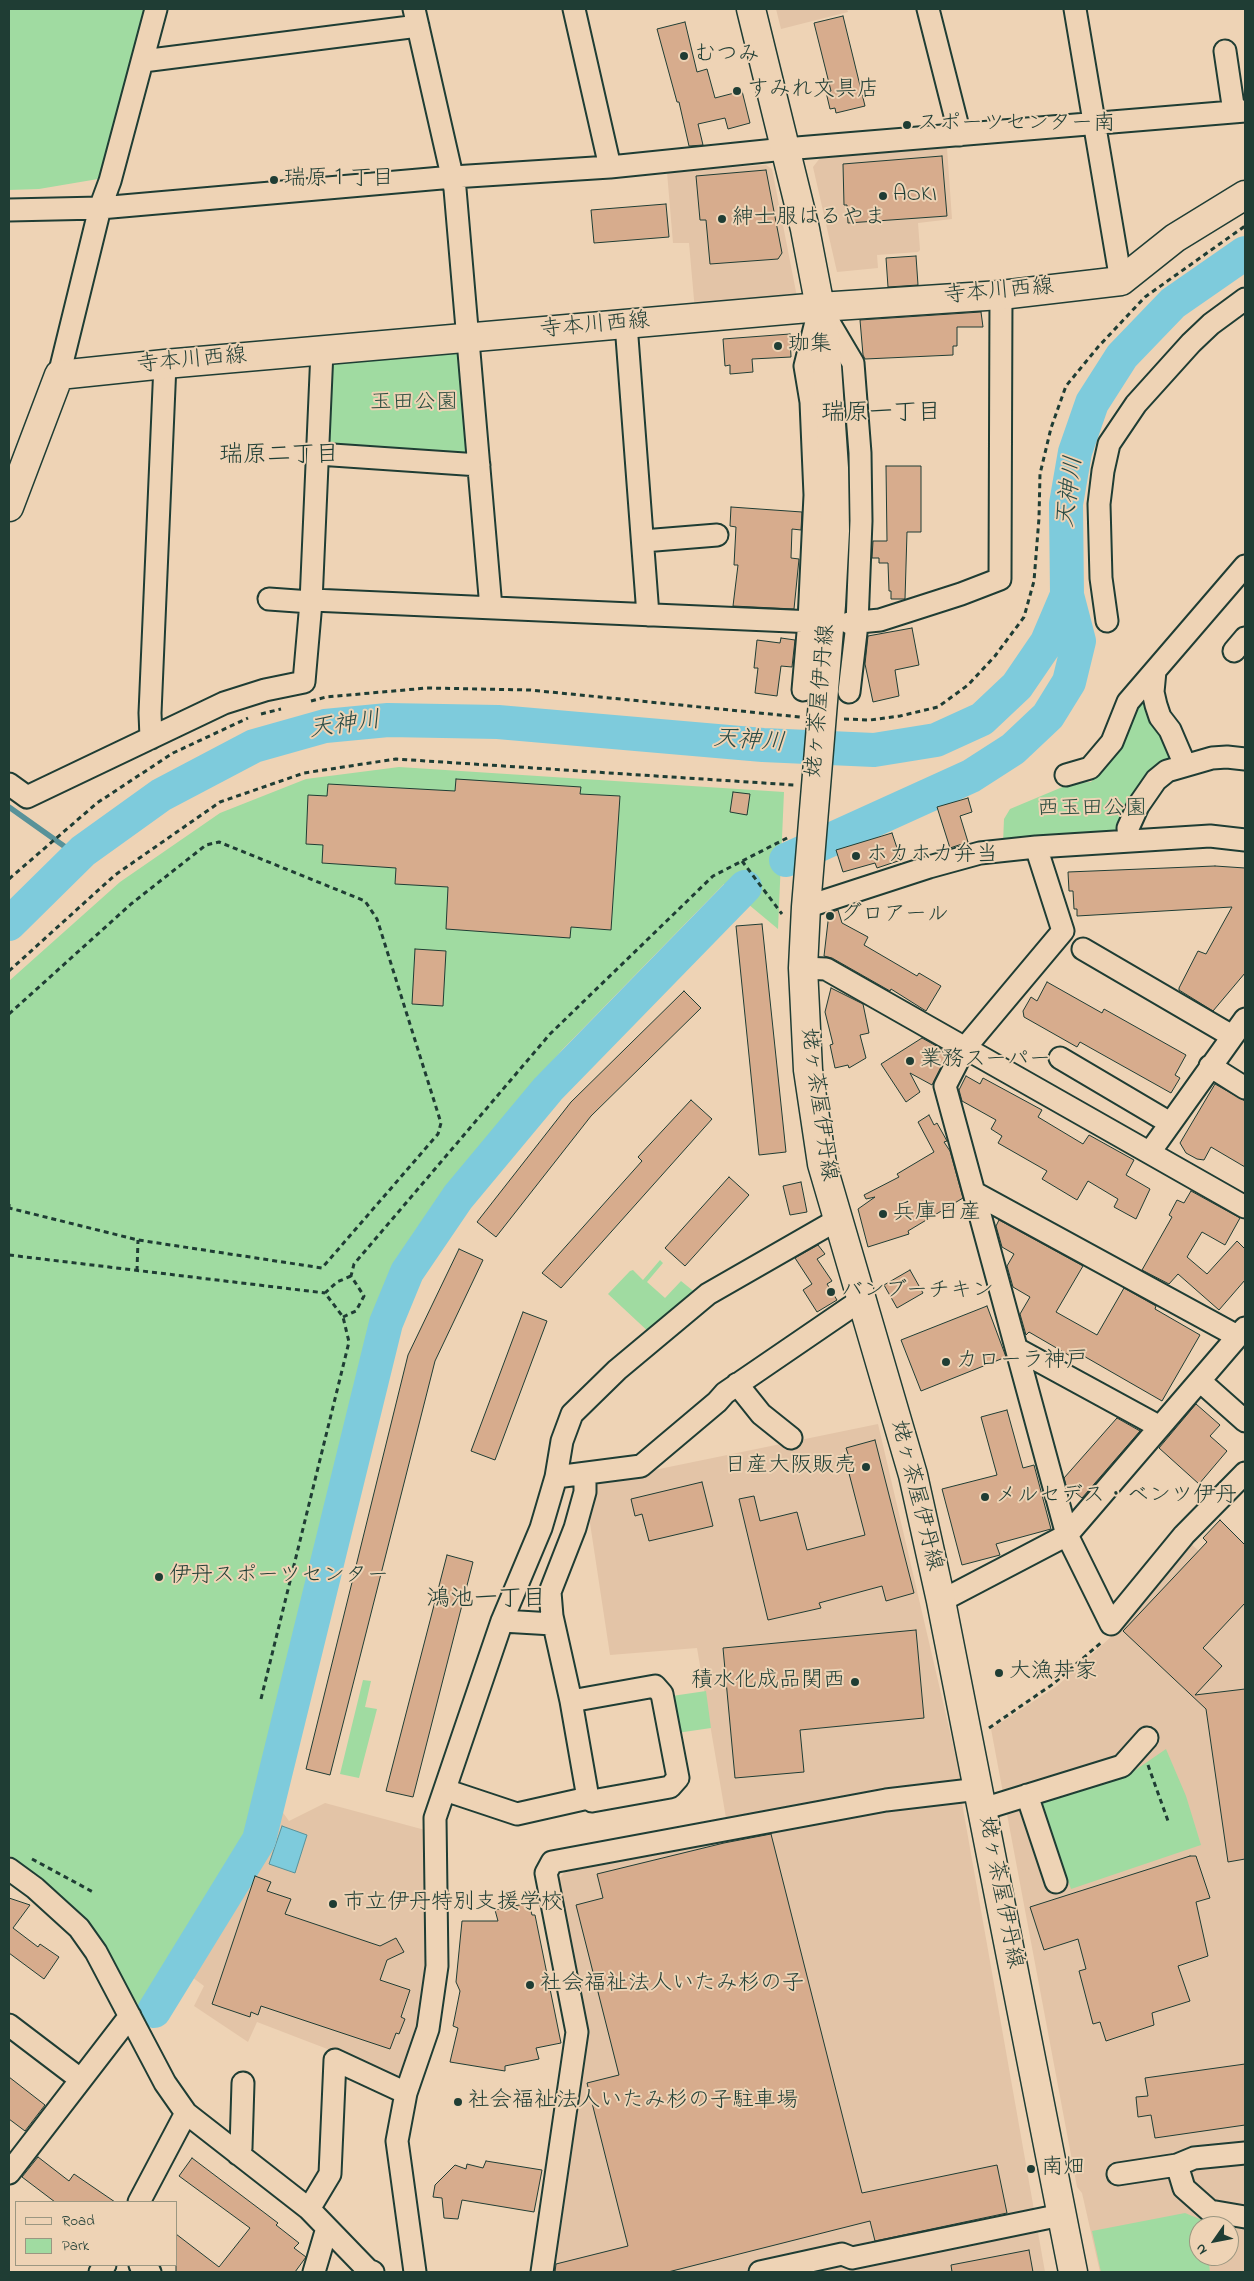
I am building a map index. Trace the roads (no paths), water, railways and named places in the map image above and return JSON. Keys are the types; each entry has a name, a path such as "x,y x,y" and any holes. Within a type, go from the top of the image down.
{"main road":[{"name":"姥ヶ茶屋伊丹線","path":"751,9 805,229 820,307 825,337 834,477 831,605 821,723 807,778 801,833 809,861 795,913 803,968 808,1070 822,1164 912,1475 942,1601 1073,2272"},
{"path":"1121,281 1175,238 1245,195"},
{"name":"寺本川西線","path":"59,375 165,364 820,307 1001,295 1121,281"},
{"path":"9,507 59,375"}],"street":[{"path":"59,375 100,208 110,181 156,9"},
{"path":"574,9 610,167"},
{"path":"928,9 960,135"},
{"path":"1075,9 1121,281"},
{"path":"143,62 416,17 453,177 492,608"},
{"path":"9,210 100,208 453,177 610,167 785,149 1240,111 1225,51"},
{"path":"853,624 880,620 961,594 1000,579 1001,295"},
{"path":"1107,621 1101,578 1099,504 1109,444 1136,404 1191,343 1211,324 1245,299"},
{"path":"803,690 812,622 815,495 810,402 805,366 820,307"},
{"path":"820,307 853,363 860,453 861,521 849,692"},
{"path":"626,324 648,615"},
{"path":"9,784 27,797 224,703 265,690 304,682 312,601 322,351"},
{"path":"151,738 150,713 165,364"},
{"path":"318,454 478,465"},
{"path":"643,541 717,535"},
{"path":"1066,774 1090,768 1112,742 1128,702 1245,566"},
{"path":"269,599 812,622"},
{"path":"1155,670 1154,692 1156,705 1160,717 1170,730 1185,765"},
{"path":"1129,841 1128,828 1131,820 1147,791 1167,771 1212,758 1245,759"},
{"path":"795,913 930,867 980,853 1036,846 1210,836 1245,840"},
{"path":"1036,846 1063,931 964,1049 946,1086 1067,1535 1111,1624 1184,1535 1245,1473"},
{"path":"1083,949 1232,1036"},
{"path":"803,968 826,969 1245,1207"},
{"path":"1150,1152 1245,1019"},
{"path":"1060,1058 1170,1123"},
{"path":"1210,1066 1245,1088"},
{"path":"942,1601 1067,1535 1241,1332 975,1193"},
{"path":"415,2272 397,2141 406,2092 428,2029 437,1966 435,1818 502,1621 541,1528 556,1477 562,1441 572,1414 617,1370 708,1294 837,1220"},
{"path":"556,1477 641,1466 737,1384 861,1300"},
{"path":"1017,1349 1160,1427"},
{"path":"1200,1381 1245,1421"},
{"path":"737,1384 761,1414 792,1438"},
{"path":"584,1474 585,1492 575,1528 550,1592 554,1624 571,1701 588,1798"},
{"path":"502,1621 554,1624"},
{"path":"571,1701 655,1686 662,1694 678,1778 670,1787 592,1801 588,1798"},
{"path":"542,2272 577,2032 546,1873 552,1862 886,1800 981,1799 1027,1795 1122,1766 1143,1742"},
{"path":"445,1790 508,1813 517,1814 582,1801 588,1798"},
{"path":"1027,1795 1056,1882"},
{"path":"9,1869 35,1888 79,1928 100,1958 166,2083 186,2113 309,2209 368,2270 373,2272"},
{"path":"13,2159 130,2016"},
{"path":"9,2025 80,2079"},
{"path":"309,2209 330,2174 335,2060 406,2092"},
{"path":"238,2154 241,2148 243,2083"},
{"path":"140,2201 186,2113"},
{"path":"1118,2174 1177,2165 1194,2158 1245,2153"},
{"path":"1177,2165 1184,2188 1210,2211 1245,2217"},
{"path":"760,2272 842,2254 852,2258 1061,2215"},
{"path":"314,2272 327,2228"}],"water":[{"path":"282,1826 307,1835 295,1873 269,1864"}],"waterway":[{"name":"天神川","path":"9,924 83,851 161,795 254,746 325,726 388,720 498,722 763,745 874,750 936,740 982,719 1017,686 1047,642 1067,595 1066,504 1075,452 1092,403 1122,356 1173,303 1245,253"},
{"path":"786,860 971,776 1013,749 1048,716 1069,682 1079,641 1067,595"},
{"path":"9,807 78,856"},
{"path":"154,2011 259,1840 386,1323 407,1272 458,1197 548,1089 745,887"}],"place":[{"name":"むつみ","path":"684,56"},
{"name":"すみれ文具店","path":"737,91"},
{"name":"スポーツセンター南","path":"907,125"},
{"name":"瑞原１丁目","path":"274,180"},
{"name":"AOKI","path":"883,196"},
{"name":"紳士服はるやま","path":"722,219"},
{"name":"珈集","path":"778,346"},
{"name":"ホカホカ弁当","path":"856,856"},
{"name":"グロアール","path":"830,916"},
{"name":"業務スーパー","path":"910,1061"},
{"name":"兵庫日産","path":"883,1214"},
{"name":"バンブーチキン","path":"831,1292"},
{"name":"カローラ神戸","path":"946,1362"},
{"name":"日産大阪販売","path":"866,1467"},
{"name":"メルセデス・ベンツ伊丹","path":"985,1497"},
{"name":"伊丹スポーツセンター","path":"159,1577"},
{"name":"大漁丼家","path":"999,1673"},
{"name":"積水化成品関西","path":"855,1682"},
{"name":"市立伊丹特別支援学校","path":"333,1904"},
{"name":"社会福祉法人いたみ杉の子","path":"530,1985"},
{"name":"社会福祉法人いたみ杉の子駐車場","path":"458,2102"},
{"name":"南畑","path":"1031,2169"}],"district":[{"name":"瑞原一丁目","path":"881,415"},
{"name":"瑞原二丁目","path":"279,457"},
{"name":"鴻池一丁目","path":"486,1601"}],"park label":[{"name":"玉田公園","path":"414,404"},
{"name":"西玉田公園","path":"1092,810"}]}
